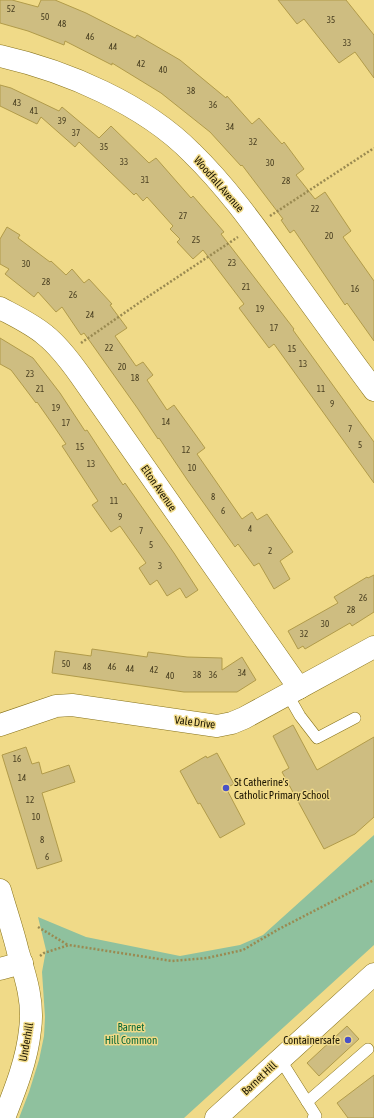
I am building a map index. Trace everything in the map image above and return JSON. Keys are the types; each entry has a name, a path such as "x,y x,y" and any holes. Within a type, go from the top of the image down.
{"street":[{"name":"Woodfall Avenue","path":"0,56 23,61 71,78 114,98 143,114 192,152 255,226 374,390"},
{"name":"Elton Avenue","path":"0,308 15,315 46,335 85,381 294,691"},
{"name":"Vale Drive","path":"0,725 56,706 72,705 217,726 232,723 244,718 374,647"},
{"name":"Underhill","path":"0,890 28,985 31,1007 27,1051 4,1118"},
{"path":"0,969 22,963"},
{"name":"Barnet Hill","path":"216,1118 374,974"}],"lane":[{"path":"294,691 300,716 317,738 355,718"},
{"path":"307,1102 368,1049"},
{"path":"280,1059 316,1116 313,1118"}],"path":[{"path":"64,355 146,298 374,148"},
{"path":"38,927 69,945 172,961 207,958 243,950 279,929 374,880"},
{"path":"22,963 36,959 44,953 69,945"}],"green space":[{"name":"Barnet Hill Common","path":"374,835 374,945 184,1118 19,1118 39,1060 44,1036 45,1017 42,972 46,950 38,917 86,937 180,956 240,945 263,935"}],"building":[{"path":"0,0 12,0 38,7 41,0 55,0 86,13 135,38 137,35 180,60 226,98 227,96 252,124 259,118 282,144 284,142 304,169 296,175 315,199 325,192 351,231 343,237 374,281 374,341 347,303 345,305 294,230 290,233 281,220 283,219 242,165 241,166 210,132 161,93 112,63 112,65 65,41 64,45 28,31 0,23"},
{"path":"278,0 346,0 374,35 374,78 355,52 339,63 304,19 297,24"},
{"path":"0,85 11,88 59,111 62,107 99,138 111,126 149,163 156,158 191,198 193,196 224,232 221,234 294,329 293,330 374,442 374,483 274,344 269,348 239,308 244,304 203,250 193,259 177,242 180,239 170,229 173,226 147,197 143,201 136,193 134,195 79,142 75,147 41,117 37,124 0,106"},
{"path":"7,227 20,235 18,238 50,262 51,261 66,275 72,269 84,283 89,279 112,304 110,305 127,328 115,336 136,366 143,362 153,375 147,380 167,410 174,405 205,448 197,454 242,519 252,512 257,520 267,514 293,552 280,561 290,579 274,589 259,563 254,566 238,544 235,547 84,333 81,335 62,307 56,312 38,292 34,297 5,274 9,269 0,264 0,239"},
{"path":"0,338 33,358 60,393 85,431 87,430 123,485 125,483 198,590 186,598 180,588 167,596 157,580 150,585 139,568 146,563 120,526 111,532 92,505 98,501 62,446 66,444 37,402 36,403 11,370 0,364"},
{"path":"374,575 374,612 352,626 350,623 305,649 303,646 298,649 288,631 338,603 334,597 367,577 368,578"},
{"path":"92,649 147,657 148,652 187,657 222,658 222,670 242,657 256,680 237,692 184,692 52,673 55,651 91,656"},
{"path":"293,725 317,770 374,737 374,817 355,834 324,849 282,772 289,768 273,736"},
{"path":"26,747 32,764 39,762 42,774 69,765 75,782 42,793 62,861 37,869 2,755"},
{"path":"217,753 234,784 226,788 245,824 220,838 200,803 198,804 180,771 206,756 207,758"},
{"path":"347,1026 359,1039 319,1076 307,1063"},
{"path":"374,1075 374,1118 348,1118 337,1103"}],"place":[{"name":"St Catherine's Catholic Primary School","path":"226,788"},
{"name":"Containersafe","path":"348,1040"}]}
